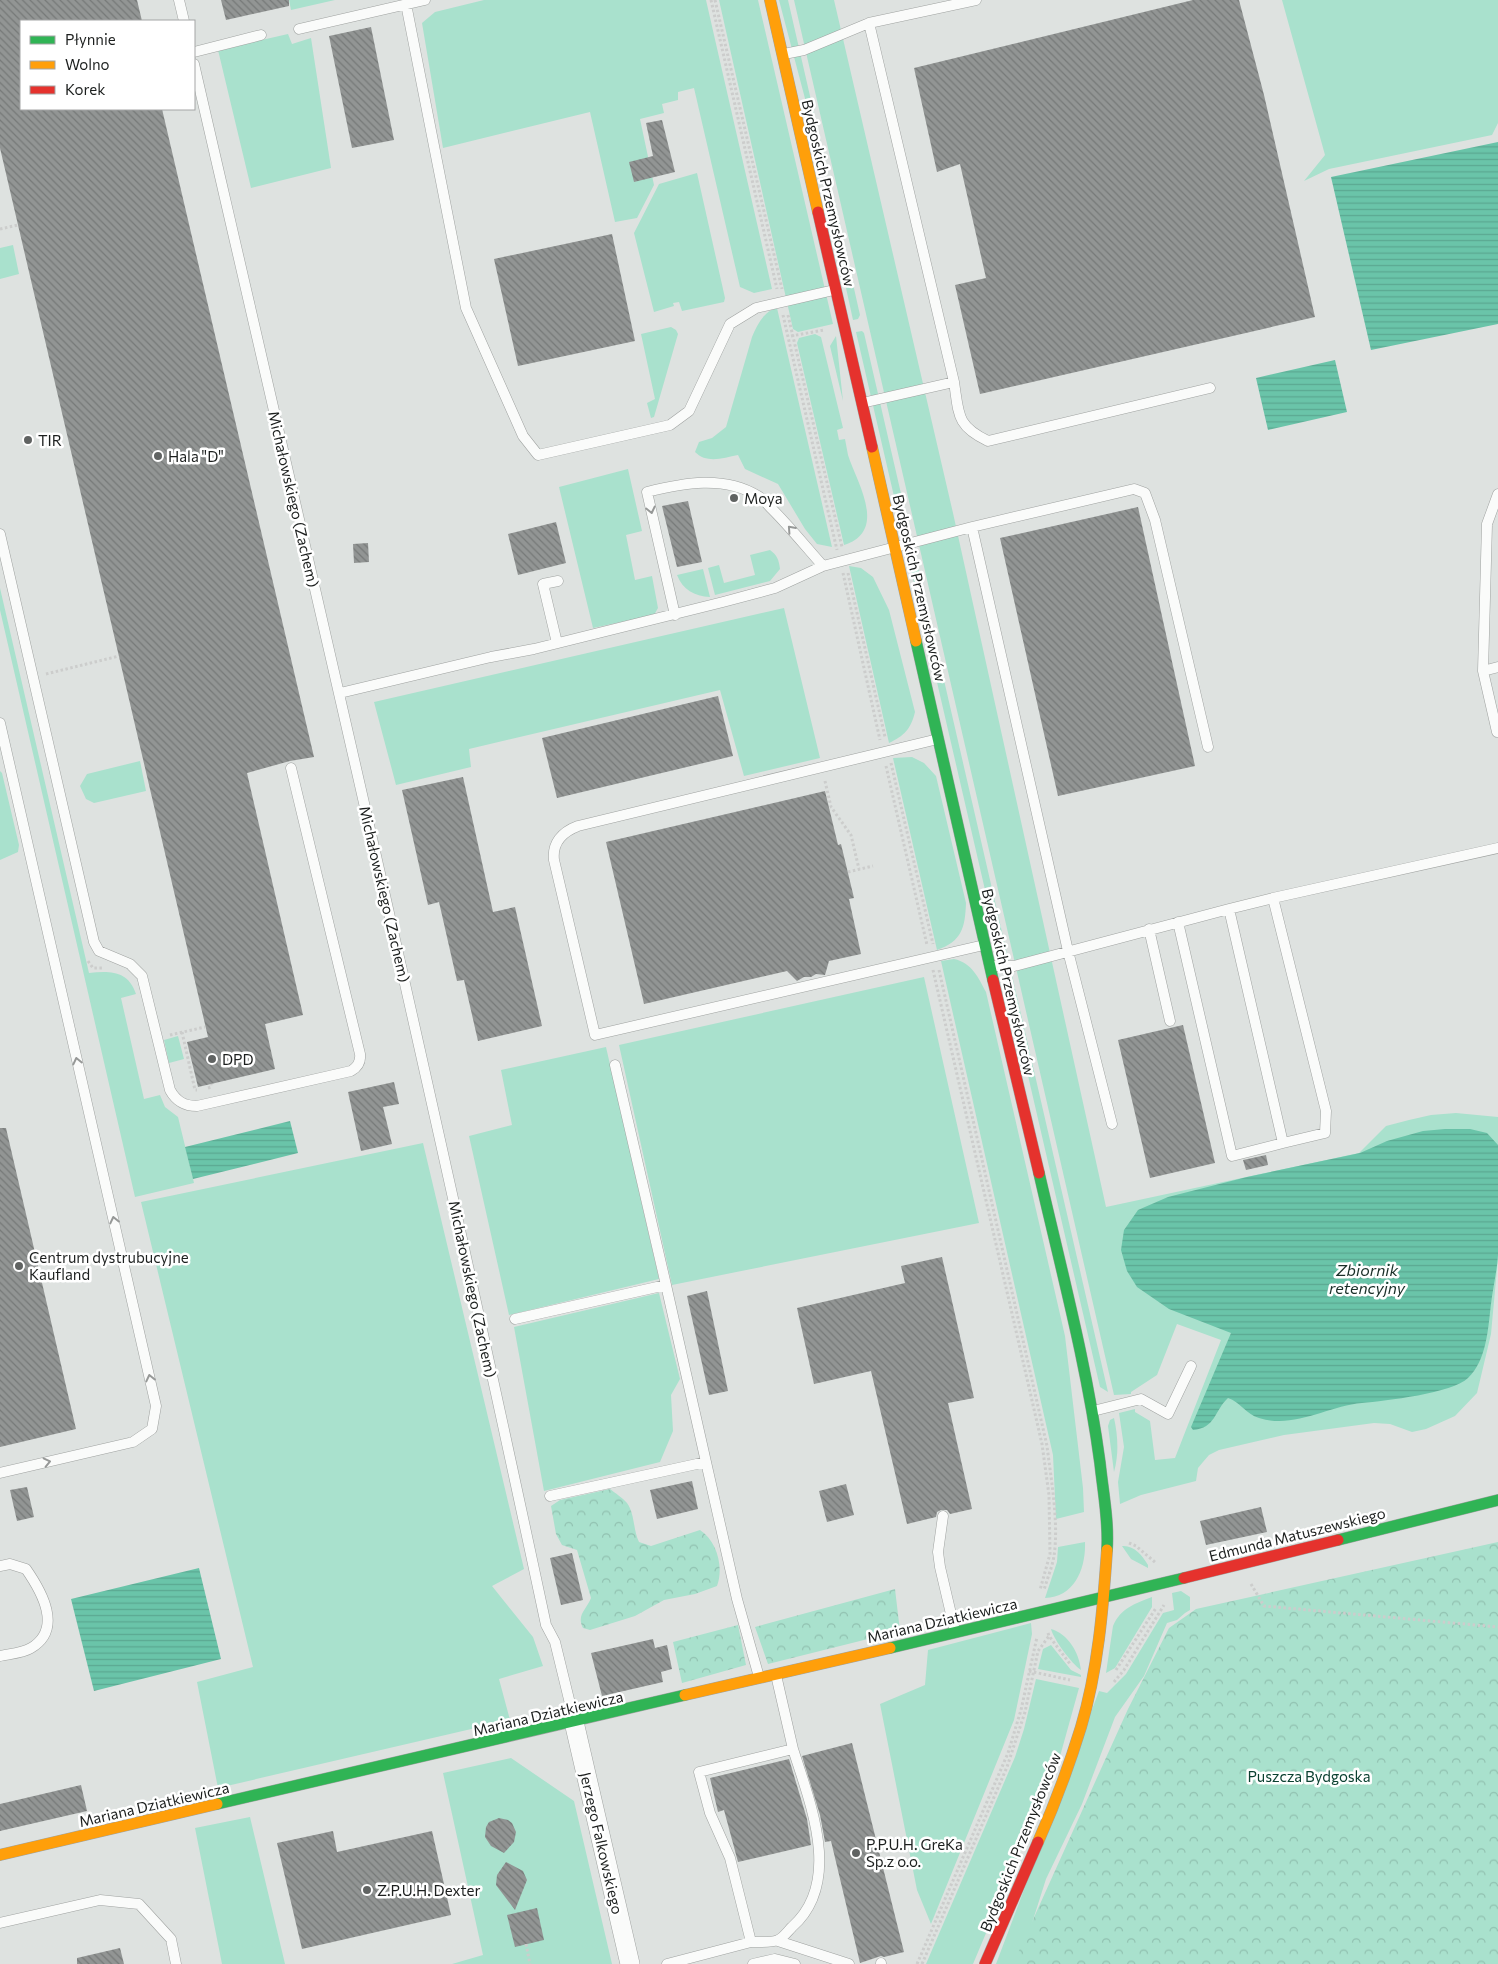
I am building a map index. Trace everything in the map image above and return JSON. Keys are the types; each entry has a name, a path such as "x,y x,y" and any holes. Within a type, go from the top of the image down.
{"street":[{"name":"Bydgoskich Przemysłowców","path":"770,0 1076,1336 1092,1411 1108,1530 1103,1598 1088,1695 1070,1763 1057,1798 985,1964"},
{"name":"Edmunda Matuszewskiego","path":"1103,1598 1498,1500"},
{"name":"Mariana Dziatkiewicza","path":"0,1855 1103,1598"},
{"name":"Jerzego Falkowskiego","path":"574,1722 630,1964"}],"lane":[{"path":"179,0 184,20"},
{"path":"298,29 425,0"},
{"path":"783,55 804,50 869,23 976,0"},
{"path":"406,4 466,308 523,436 538,455 670,426 689,412 730,324 756,308 835,290"},
{"path":"869,23 954,382 960,418 971,434 988,441 1210,388"},
{"path":"195,52 261,35"},
{"name":"Michałowskiego (Zachem)","path":"195,68 340,693 479,1314 546,1625 555,1642 574,1722"},
{"path":"861,403 954,382"},
{"path":"675,615 647,492 701,482 733,485 759,496 780,516 823,566"},
{"path":"340,693 675,615 775,588 823,566 972,527 1134,489 1145,493 1155,520 1208,747"},
{"path":"1498,494 1487,524 1483,671 1498,734"},
{"path":"972,527 1068,951 1112,1124"},
{"path":"0,534 94,942 100,951 130,964 142,976 170,1090 178,1101 185,1105 198,1106 352,1071 360,1061 360,1054 291,768"},
{"path":"557,643 543,584 558,581"},
{"path":"1483,671 1498,667"},
{"path":"0,723 156,1406 152,1429 132,1442 0,1473"},
{"path":"939,739 578,826 567,831 559,839 554,849 554,860 595,1035 985,945"},
{"path":"990,966 1014,966 1149,929 1273,898 1498,848"},
{"path":"1178,922 1232,1156 1325,1134 1326,1111 1273,898"},
{"path":"1229,909 1283,1143"},
{"path":"1149,929 1170,1021"},
{"path":"615,1066 737,1599 759,1678"},
{"path":"515,1319 666,1285"},
{"path":"1092,1411 1141,1400 1168,1414 1191,1366"},
{"path":"550,1496 706,1462"},
{"path":"943,1516 938,1552 956,1632"},
{"path":"0,1566 10,1564 26,1569 39,1588 49,1624 47,1634 30,1649 0,1656"},
{"path":"776,1674 794,1749 814,1815 819,1848 818,1872 808,1909 797,1923 778,1941"},
{"path":"751,1942 730,1858 710,1813 699,1772 794,1749"},
{"path":"0,1923 100,1900 139,1904 171,1939 176,1964"},
{"path":"667,1964 751,1942 778,1941 848,1964"},
{"path":"753,1964 775,1959 795,1964"}],"path":[{"path":"711,0 1047,1446 1052,1483 1055,1543 1052,1567 1041,1599 1040,1626 1021,1710 1008,1754 917,1964"},
{"path":"715,0 782,302"},
{"path":"0,229 18,225"},
{"path":"33,677 119,656"},
{"path":"886,752 1042,1444 1049,1495 1050,1554 1036,1604 1049,1636 1038,1651 1017,1740 997,1792 922,1964"},
{"path":"822,767 830,804 852,835 860,869"},
{"path":"848,872 873,866"},
{"path":"182,1032 195,1090 211,1087 210,1084"},
{"path":"1244,1562 1250,1581 1264,1606 1498,1627"},
{"path":"526,1944 530,1964"}],"green space":[{"path":"289,0 335,0 291,10"},
{"path":"484,0 706,0 772,289 754,293 740,287 694,88 678,92 678,100 662,104 664,113 640,119 654,185 637,218 615,222 590,112 443,148 422,23 435,12"},
{"path":"719,0 758,0 833,324 798,332 793,329"},
{"path":"779,0 788,0 821,144 812,125"},
{"path":"794,0 834,0 953,513 1106,1207 1359,1153 1386,1126 1409,1120 1431,1115 1456,1113 1498,1117 1498,1258 1491,1334 1477,1393 1455,1416 1426,1429 1412,1432 1390,1424 1374,1423 1284,1435 1219,1450 1209,1455 1198,1468 1196,1481 1141,1495 1120,1504 1118,1482 1124,1447 1119,1413 1135,1409 1135,1412 1150,1421 1155,1460 1175,1458 1221,1340 1177,1324 1157,1375 1131,1392 1131,1394 1114,1395"},
{"path":"1282,0 1498,0 1498,123 1492,135 1329,169 1304,181 1325,155"},
{"path":"288,34 292,44 311,38 331,168 251,188 218,50"},
{"path":"697,173 725,298 724,302 682,311 679,302 673,303 674,306 654,312 634,233 659,184"},
{"path":"834,200 860,315 858,319 853,320 839,256"},
{"path":"13,245 19,274 0,279 0,248"},
{"path":"777,308 832,547 817,544 805,529 778,484 745,469 738,455 721,459 710,459 700,456 695,452 699,442 712,438 726,427 752,337 765,315"},
{"path":"671,327 678,334 654,417 651,418 647,403 655,399 641,334"},
{"path":"862,331 1108,1392 1100,1387 856,332"},
{"path":"815,334 821,337 843,428 837,430 839,440 845,439 848,455 866,504 867,517 865,529 857,538 844,545 797,343 799,338"},
{"path":"836,336 843,401 830,346"},
{"path":"628,469 642,531 626,535 635,580 652,576 658,608 654,615 593,628 559,487"},
{"path":"770,550 777,558 780,569 770,581 715,595 708,568 719,565 724,583 755,575 750,555"},
{"path":"849,566 861,568 873,577 889,610 915,712 906,731 899,738 889,743"},
{"path":"703,569 710,597 690,591 682,585 677,575"},
{"path":"0,588 89,973 111,972 123,976 133,986 136,994 121,998 144,1099 160,1095 165,1107 178,1117 194,1183 135,1197 0,610"},
{"path":"784,608 820,758 744,776 720,690 469,749 471,767 396,785 374,702"},
{"path":"912,757 924,763 936,776 966,903 965,920 961,932 952,942 937,950 893,758"},
{"path":"140,761 146,791 94,803 86,799 80,786 87,774"},
{"path":"0,771 19,845 18,852 0,860"},
{"path":"954,959 970,967 986,992 1065,1336 1083,1488 1084,1512 1056,1519 1053,1455 941,961"},
{"path":"924,977 979,1223 672,1285 619,1045"},
{"path":"178,1036 184,1059 169,1063 164,1040"},
{"path":"606,1047 659,1279 509,1315 469,1136 512,1125 501,1070"},
{"path":"423,1143 524,1569 492,1586 533,1637 543,1666 499,1679 510,1720 218,1788 197,1682 253,1667 141,1202"},
{"path":"659,1293 680,1379 671,1395 673,1431 660,1462 544,1491 514,1327"},
{"path":"1114,1418 1117,1458 1114,1472 1108,1426 1110,1420"},
{"path":"610,1489 630,1507 639,1542 651,1546 700,1530 706,1535 718,1555 720,1571 717,1586 695,1594 664,1600 635,1616 590,1630 583,1628 581,1616 591,1598 577,1550 562,1545 556,1534 551,1506 560,1500"},
{"path":"1085,1542 1083,1562 1077,1579 1064,1592 1045,1598 1057,1562 1058,1547"},
{"name":"Puszcza Bydgoska","path":"1498,1542 1498,1964 1013,1964 1128,1709 1169,1628 1196,1609"},
{"path":"1122,1546 1130,1547 1137,1551 1146,1561 1148,1568 1131,1559"},
{"path":"895,1589 900,1631 768,1664 755,1627"},
{"path":"1181,1591 1190,1597 1190,1610 1177,1620 1167,1623 1144,1676 1115,1717 1082,1804 1046,1879 1019,1964 996,1964 1099,1691 1107,1693 1126,1674 1163,1613 1174,1610 1172,1593"},
{"path":"1152,1597 1152,1607 1115,1668 1106,1673 1113,1626 1116,1620 1129,1607"},
{"path":"1031,1623 1032,1634 1014,1720 931,1924 917,1890 880,1704 925,1685 928,1650"},
{"path":"738,1625 746,1665 682,1683 673,1642"},
{"path":"1051,1629 1063,1635 1072,1645 1078,1657 1081,1670 1063,1651"},
{"path":"1051,1645 1071,1670 1081,1675 1081,1677 1038,1669 1043,1649"},
{"path":"1036,1679 1079,1688 1059,1760 973,1964 926,1964 1015,1757"},
{"path":"511,1758 574,1801 612,1964 452,1964 483,1955 443,1773"},
{"path":"250,1817 285,1964 222,1964 195,1828"}],"water":[{"path":"1498,142 1498,324 1371,350 1331,177"},
{"path":"1335,360 1347,412 1268,430 1256,378"},
{"path":"290,1121 298,1153 193,1179 185,1147"},
{"name":"Zbiornik retencyjny","path":"1470,1129 1487,1133 1498,1145 1498,1255 1483,1353 1474,1371 1460,1383 1434,1392 1349,1405 1285,1421 1259,1418 1250,1414 1228,1398 1206,1426 1193,1430 1191,1427 1231,1333 1169,1309 1137,1287 1127,1271 1121,1250 1124,1230 1138,1210 1168,1197 1247,1177 1360,1153 1387,1141 1423,1131"},
{"path":"199,1568 221,1659 94,1691 71,1599"}],"building":[{"name":"Hala \"D\"","path":"0,0 137,0 142,20 20,20 20,110 162,110 314,757 290,761 247,773 303,1015 265,1024 275,1069 198,1087 187,1042 208,1037 0,148"},
{"path":"221,0 289,0 289,6 226,20"},
{"path":"1193,0 1239,0 1264,95 1315,317 980,394 955,285 986,278 960,164 937,172 914,68"},
{"path":"371,27 394,140 352,148 329,36"},
{"path":"662,120 675,172 634,182 629,162 653,156 646,123"},
{"path":"612,234 635,341 518,366 494,259"},
{"path":"688,501 702,562 677,567 662,506"},
{"path":"1138,507 1195,766 1058,796 1000,538"},
{"path":"556,522 566,563 518,575 508,534"},
{"path":"368,543 369,562 354,563 353,544"},
{"path":"718,696 733,756 557,798 542,738"},
{"path":"463,777 493,912 515,907 542,1026 478,1041 464,980 457,981 439,902 428,905 402,790"},
{"path":"825,791 838,845 841,844 854,898 849,899 861,954 829,961 825,975 816,974 797,981 787,971 644,1004 606,842"},
{"path":"1183,1025 1215,1163 1150,1178 1118,1040"},
{"path":"394,1082 399,1104 383,1107 392,1144 361,1151 348,1092"},
{"name":"Centrum dystrubucyjne Kaufland","path":"0,1128 6,1128 76,1429 0,1447"},
{"path":"1266,1155 1268,1165 1246,1170 1243,1160"},
{"path":"942,1257 974,1398 948,1403 972,1509 950,1514 947,1510 941,1510 937,1512 936,1517 907,1524 871,1371 814,1384 797,1308 905,1283 901,1266"},
{"path":"707,1291 728,1391 709,1395 687,1296"},
{"path":"692,1481 698,1509 657,1519 650,1490"},
{"path":"846,1484 854,1515 827,1522 819,1491"},
{"path":"27,1487 34,1517 17,1521 10,1490"},
{"path":"1261,1507 1267,1532 1206,1545 1200,1521"},
{"path":"572,1553 583,1600 561,1605 550,1558"},
{"path":"653,1639 655,1648 667,1645 672,1669 661,1672 663,1682 602,1696 591,1653"},
{"name":"P.P.U.H. GreKa Sp.z o.o.","path":"852,1743 904,1952 881,1956 860,1963 831,1841 825,1842 820,1815 802,1756"},
{"path":"789,1759 807,1819 811,1845 738,1862 724,1810 718,1812 710,1778"},
{"path":"81,1785 87,1811 0,1831 0,1804"},
{"path":"499,1818 512,1823 516,1832 514,1842 504,1853 491,1846 485,1837 486,1827 489,1822"},
{"name":"Z.P.U.H. Dexter","path":"333,1831 337,1852 432,1831 451,1915 302,1949 277,1843"},
{"path":"506,1862 523,1871 527,1880 515,1910 496,1885 497,1875"},
{"path":"537,1908 544,1940 515,1947 507,1915"},
{"path":"120,1948 124,1964 77,1964 77,1958"}],"traffic: fast":[{"path":"916,641 993,980"},
{"path":"1039,1173 1073,1317 1095,1426 1105,1506 1107,1550"},
{"path":"1338,1540 1498,1500"},
{"path":"890,1648 1184,1578"},
{"path":"217,1804 685,1695"}],"traffic: slow":[{"path":"770,0 818,212"},
{"path":"872,447 916,641"},
{"path":"1038,1842 1067,1771 1092,1684 1104,1595 1107,1550"},
{"path":"685,1695 890,1648"},
{"path":"0,1855 217,1804"}],"traffic: jam":[{"path":"818,212 872,447"},
{"path":"993,980 1039,1173"},
{"path":"1184,1578 1338,1540"},
{"path":"985,1964 1038,1842"}],"place":[{"name":"TIR","path":"28,440"},
{"name":"Hala \"D\"","path":"158,456"},
{"name":"Moya","path":"734,498"},
{"name":"DPD","path":"212,1059"},
{"name":"Centrum dystrubucyjne Kaufland","path":"19,1266"},
{"name":"P.P.U.H. GreKa Sp.z o.o.","path":"856,1853"},
{"name":"Z.P.U.H. Dexter","path":"367,1890"}]}
